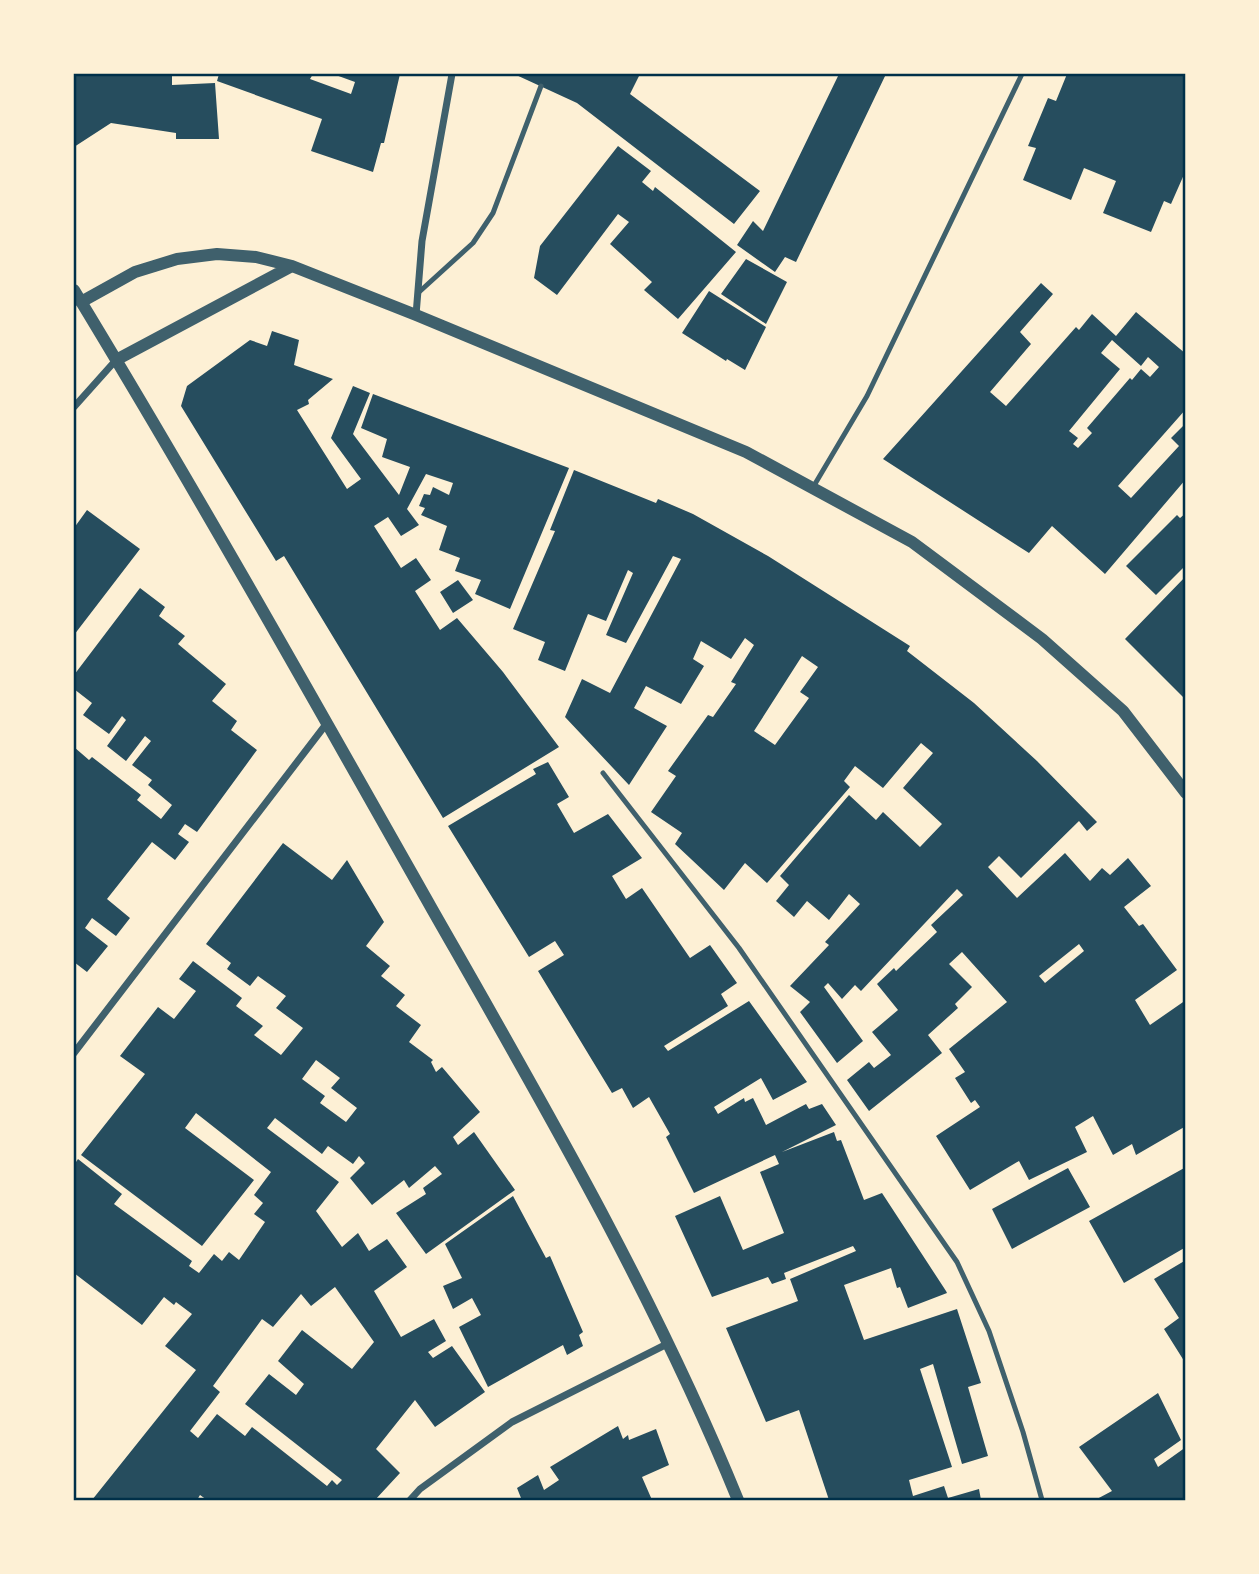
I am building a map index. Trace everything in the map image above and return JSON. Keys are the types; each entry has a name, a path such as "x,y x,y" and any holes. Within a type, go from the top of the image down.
{"street":[{"path":"416,315 422,241 452,74"},
{"path":"738,1500 669,1343 551,1119 327,723 77,296 135,272 177,260 217,254 256,257 292,266 416,315 747,452 912,542 1042,639 1123,711 1185,793"},
{"path":"74,407 116,360 292,266"},
{"path":"74,1053 327,723"},
{"path":"410,1500 420,1489 512,1422 669,1343"}],"lane":[{"path":"812,489 867,396 1022,74"},
{"path":"418,293 473,243 493,213 541,86"},
{"path":"603,773 739,948 957,1262 989,1331 1023,1432 1042,1500"}],"building":[{"path":"74,74 172,74 172,85 215,83 219,139 176,139 176,133 111,123 74,147"},
{"path":"219,74 313,74 310,79 351,94 355,82 333,74 400,74 384,143 381,143 373,172 311,151 322,119 217,81"},
{"path":"514,74 640,74 630,94 760,191 734,224 577,103"},
{"path":"839,74 886,74 796,262 785,257 775,272 737,245 753,221 763,231"},
{"path":"1067,74 1186,74 1186,170 1171,204 1164,201 1151,232 1103,213 1116,181 1084,168 1071,200 1023,180 1036,148 1028,146 1048,98 1056,101"},
{"path":"618,146 651,171 642,182 653,191 655,187 736,252 678,319 644,290 652,282 610,244 629,222 618,214 557,295 534,278 540,246"},
{"path":"746,259 787,282 766,324 721,294"},
{"path":"1041,283 1053,294 1020,332 1031,344 990,392 1006,406 1076,327 1079,330 1092,314 1116,336 1136,312 1186,354 1186,409 1118,486 1131,498 1179,446 1171,438 1184,425 1186,479 1105,574 1052,526 1029,553 883,459","holes":["1112,340 1141,366 1148,357 1159,367 1150,377 1141,369 1132,380 1130,378 1087,428 1092,433 1078,448 1073,444 1078,438 1069,431 1120,369 1101,353"]},
{"path":"709,291 766,327 745,370 682,333"},
{"path":"272,331 299,340 294,365 333,379 308,400 309,404 297,410 347,489 361,479 331,438 353,386 370,393 353,434 399,495 410,467 382,457 387,439 361,428 373,394 569,468 510,609 475,594 481,580 455,571 460,558 439,550 447,526 421,515 425,508 419,506 424,494 430,495 433,487 449,495 453,483 426,474 407,509 419,525 401,536 388,517 374,526 401,568 416,558 431,580 415,591 440,630 457,618 503,672 559,747 443,818 284,556 276,561 181,406 187,386 250,340 267,346"},
{"path":"574,470 656,503 658,499 693,514 768,556 910,646 907,651 974,703 1037,761 1097,822 1087,831 1079,821 1021,878 999,856 988,867 1017,898 1065,853 1090,881 1102,868 1110,875 1128,858 1151,886 1124,907 1139,926 1143,924 1177,970 1135,1000 1150,1025 1186,1000 1186,1126 1136,1155 1132,1144 1113,1155 1093,1116 1075,1127 1087,1152 1029,1180 1019,1161 970,1190 936,1136 980,1107 975,1100 971,1103 955,1078 965,1072 949,1049 1007,1002 962,952 949,964 972,987 955,1004 958,1008 928,1035 942,1053 869,1111 847,1080 869,1062 874,1068 891,1055 872,1032 898,1010 877,984 894,968 896,971 937,932 931,925 963,895 957,889 861,991 855,985 842,999 828,983 824,987 863,1041 837,1063 800,1012 810,1002 790,986 829,945 825,942 860,904 849,894 829,920 807,901 794,917 776,901 789,885 780,876 849,795 876,820 883,812 920,847 942,824 903,788 933,753 921,743 883,788 855,766 844,781 850,787 767,883 745,863 724,890 675,844 682,833 651,812 676,776 668,771 708,715 713,717 736,684 731,682 754,645 745,638 731,659 701,641 693,659 704,666 681,704 646,686 634,708 667,726 629,785 565,717 582,679 610,693 681,559 673,556 626,643 606,635 633,573 628,570 606,621 588,614 565,671 538,660 545,642 513,629 555,531 550,530","holes":["802,656 818,667 800,692 809,698 775,745 754,731","1079,944 1084,951 1045,983 1039,976"]},
{"path":"87,510 140,549 74,635 74,528"},
{"path":"1186,513 1186,565 1156,595 1126,566 1177,515 1180,518"},
{"path":"1186,576 1186,700 1125,639"},
{"path":"458,580 473,600 453,613 440,592"},
{"path":"140,588 165,607 159,616 185,636 178,644 226,684 212,701 237,721 231,730 257,750 197,832 185,824 178,834 189,842 175,860 152,842 107,899 130,918 116,936 92,918 85,928 108,946 87,972 74,962 74,747 89,760 92,757 141,795 137,800 161,819 172,805 148,785 152,780 132,765 151,741 145,736 126,761 107,746 126,720 122,716 109,734 83,715 92,703 74,689 74,675"},
{"path":"548,762 569,797 557,804 574,833 608,814 642,858 612,876 626,899 642,888 690,958 710,945 737,983 721,994 728,1006 664,1046 668,1051 749,1001 807,1082 773,1100 761,1078 714,1107 718,1114 744,1098 745,1102 753,1098 766,1125 806,1104 809,1109 822,1104 836,1125 782,1152 834,1132 837,1141 841,1140 864,1200 882,1193 946,1291 947,1293 908,1308 900,1287 897,1288 891,1268 844,1285 864,1340 957,1309 981,1383 968,1387 988,1456 962,1464 933,1364 920,1369 952,1467 909,1480 913,1496 944,1486 948,1498 979,1489 981,1500 829,1500 799,1410 766,1422 726,1328 798,1301 790,1279 856,1251 853,1246 784,1273 786,1279 772,1284 768,1277 712,1297 675,1216 720,1196 743,1250 784,1233 760,1172 779,1164 775,1155 694,1193 666,1137 670,1134 649,1097 633,1108 622,1088 612,1093 538,971 564,955 555,941 529,957 448,826 536,774 533,769"},
{"path":"283,843 332,880 347,860 384,922 366,946 390,966 381,976 405,995 396,1006 421,1025 409,1042 433,1060 431,1062 436,1072 442,1067 480,1112 453,1137 458,1145 474,1132 515,1190 426,1254 396,1213 426,1194 423,1188 442,1174 435,1166 409,1188 404,1180 372,1205 350,1178 365,1163 359,1156 353,1164 328,1146 322,1154 275,1118 267,1128 339,1182 316,1211 342,1247 358,1233 369,1251 387,1239 407,1267 374,1291 401,1337 434,1319 446,1341 428,1352 433,1358 452,1346 485,1392 435,1427 415,1400 376,1449 400,1473 375,1500 207,1500 200,1495 197,1500 92,1500 196,1370 165,1346 192,1314 164,1297 142,1325 74,1273 74,1165 78,1159 122,1194 114,1204 192,1261 189,1266 199,1273 214,1254 222,1261 229,1252 239,1260 265,1222 254,1214 263,1203 254,1195 271,1172 196,1113 185,1128 254,1180 202,1246 81,1155 145,1074 120,1056 158,1007 174,1019 196,991 179,979 193,961 242,998 236,1006 263,1026 254,1035 281,1055 303,1028 276,1008 286,996 258,976 250,986 227,969 231,963 206,944","holes":["316,1060 340,1078 331,1088 357,1108 346,1122 320,1103 325,1096 302,1079","335,1287 374,1342 352,1369 302,1330 278,1361 304,1384 296,1395 269,1374 245,1404 342,1480 337,1485 332,1480 327,1486 252,1427 245,1436 217,1414 198,1438 190,1431 220,1392 213,1386 262,1319 273,1327 301,1294 311,1306"]},
{"path":"1186,1167 1186,1247 1124,1283 1089,1221"},
{"path":"1068,1168 1090,1207 1012,1249 992,1209"},
{"path":"513,1196 546,1258 550,1256 583,1332 579,1335 583,1346 567,1355 563,1345 488,1387 459,1327 481,1315 472,1298 453,1309 443,1286 462,1278 445,1244"},
{"path":"1186,1260 1186,1364 1164,1329 1179,1318 1154,1279"},
{"path":"1158,1393 1181,1440 1154,1459 1158,1467 1186,1447 1186,1497 1180,1500 1095,1500 1112,1491 1079,1447"},
{"path":"618,1426 623,1439 628,1435 629,1440 656,1429 669,1465 642,1477 652,1500 516,1500 521,1498 517,1488 538,1475 544,1490 559,1480 550,1467"}]}
